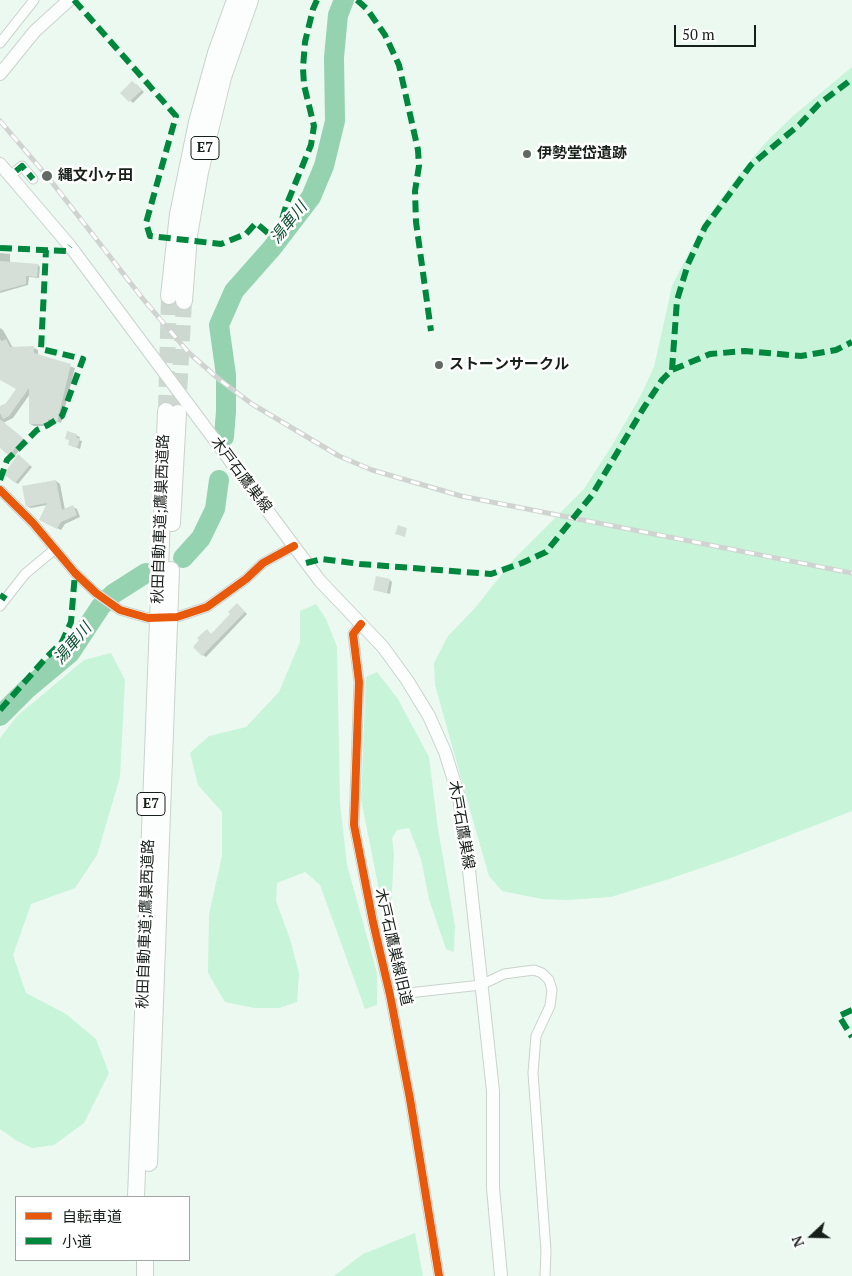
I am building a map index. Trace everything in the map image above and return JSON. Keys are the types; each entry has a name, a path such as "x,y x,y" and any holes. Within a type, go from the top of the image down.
{"highway":[{"name":"E7","path":"235,0 216,53 197,122 178,214 177,299 200,172 223,77 250,0"},
{"name":"秋田自動車道;鷹巣西道路","path":"136,1196 172,412 172,540 148,1196"},
{"path":"133,1276 134,1261"},
{"path":"145,1261 145,1276"}],"main road":[{"path":"0,74 35,31 68,0"},
{"name":"木戸石鷹巣線","path":"1,167 70,246 320,581 383,647 407,680 429,716 445,752 459,797 468,861 492,1091 493,1188 501,1276"}],"street":[{"path":"0,43 34,0"},
{"path":"16,170 22,166 33,179"},
{"path":"0,490 33,523 75,573 96,593 120,610 148,618"},
{"path":"177,617 207,608 246,579 263,563 294,546"},
{"path":"0,606 24,574 55,549"},
{"name":"木戸石鷹巣線旧道","path":"361,624 353,634 359,682 354,825 410,1099 439,1276"},
{"path":"390,995 481,985 504,974 534,970 542,973 549,980 552,990 550,1006 536,1036 533,1074 546,1251 545,1276"}],"green space":[{"path":"852,67 852,811 736,856 611,897 568,900 542,899 502,891 489,876 435,685 434,663 448,636 475,608 514,559 584,489 611,447 640,397 654,367 672,286 705,221 737,177 766,142 793,116"},
{"path":"316,604 326,619 337,647 340,803 347,865 377,973 377,1005 365,1009 320,885 305,872 277,883 276,901 290,939 299,973 297,1002 279,1008 254,1008 225,1002 208,973 209,914 222,856 222,812 198,785 190,753 209,736 246,727 279,692 300,642 300,611"},
{"path":"111,653 125,680 120,777 97,855 75,888 31,904 13,955 26,993 66,1014 96,1039 109,1073 84,1123 54,1145 32,1148 17,1141 0,1129 0,738 17,716 84,660"},
{"path":"377,672 398,699 429,757 438,829 455,926 454,952 446,949 429,899 421,859 409,828 397,830 392,838 394,854 391,908 382,905 361,799 366,677"},
{"path":"415,1233 423,1276 334,1276 363,1254"}],"building":[{"path":"132,81 142,90 129,102 120,93"},
{"path":"0,261 38,264 37,277 26,276 26,284 0,291"},
{"path":"6,339 10,347 34,346 34,353 71,364 57,422 48,419 48,424 29,424 29,388 9,416 3,419 0,413 0,406 6,403 16,389 0,380 0,342"},
{"path":"0,419 23,438 9,456 0,448"},
{"path":"67,431 77,434 76,437 80,439 77,448 68,445 69,440 65,439"},
{"path":"18,454 30,465 15,483 4,474"},
{"path":"56,480 62,510 73,505 77,515 61,522 57,529 39,520 47,503 26,507 22,486"},
{"path":"398,525 407,528 405,537 395,534"},
{"path":"376,576 390,579 387,593 373,590"},
{"path":"237,603 245,612 202,656 193,647 199,640 197,638 207,629 211,634 230,614 228,612"}],"waterway":[{"name":"湯車川","path":"224,437 226,375 219,325 234,291 272,248 311,197 324,166 335,121 334,57 338,15 344,0"},
{"name":"湯車川","path":"183,558 201,538 215,509 219,480"},
{"name":"湯車川","path":"0,716 28,688 70,653 101,606 113,594 146,573"}],"tunnel":[{"path":"166,411 169,296"},
{"path":"178,413 184,301"}],"railway":[{"path":"0,121 47,176 143,299 189,353 252,404 339,456 372,470 461,496 852,573"}],"marked path":[{"path":"74,0 176,116 146,223 150,236 221,244 246,234 256,223 269,234 275,233 280,226 286,206 311,145 314,126 304,85 303,68 305,42 317,0"},
{"path":"357,0 367,9 385,35 399,65 418,150 419,166 415,191 416,222 431,331"},
{"path":"672,370 677,300 688,264 705,227 751,165 799,125 819,104 852,79"},
{"path":"16,171 22,166 33,179"},
{"path":"0,248 66,251 70,246"},
{"path":"0,480 7,460 37,430 62,416 83,359 41,349 46,250"},
{"path":"306,563 322,559 360,564 491,574 522,563 546,552 592,495 643,409 662,380 672,370 710,354 745,351 801,356 836,350 852,342"},
{"path":"0,710 62,642 71,622 75,573"},
{"path":"0,595 6,599"},
{"path":"852,1010 839,1016 852,1037"}],"cycle path":[{"path":"0,490 33,523 75,573 96,593 120,610 148,618 177,617 207,607 246,579 263,563 294,546"},
{"path":"361,624 353,634 359,682 354,825 410,1099 439,1276"}],"place":[{"name":"伊勢堂岱遺跡","path":"527,154"},
{"name":"縄文小ヶ田","path":"47,176"},
{"name":"ストーンサークル","path":"439,365"}]}
